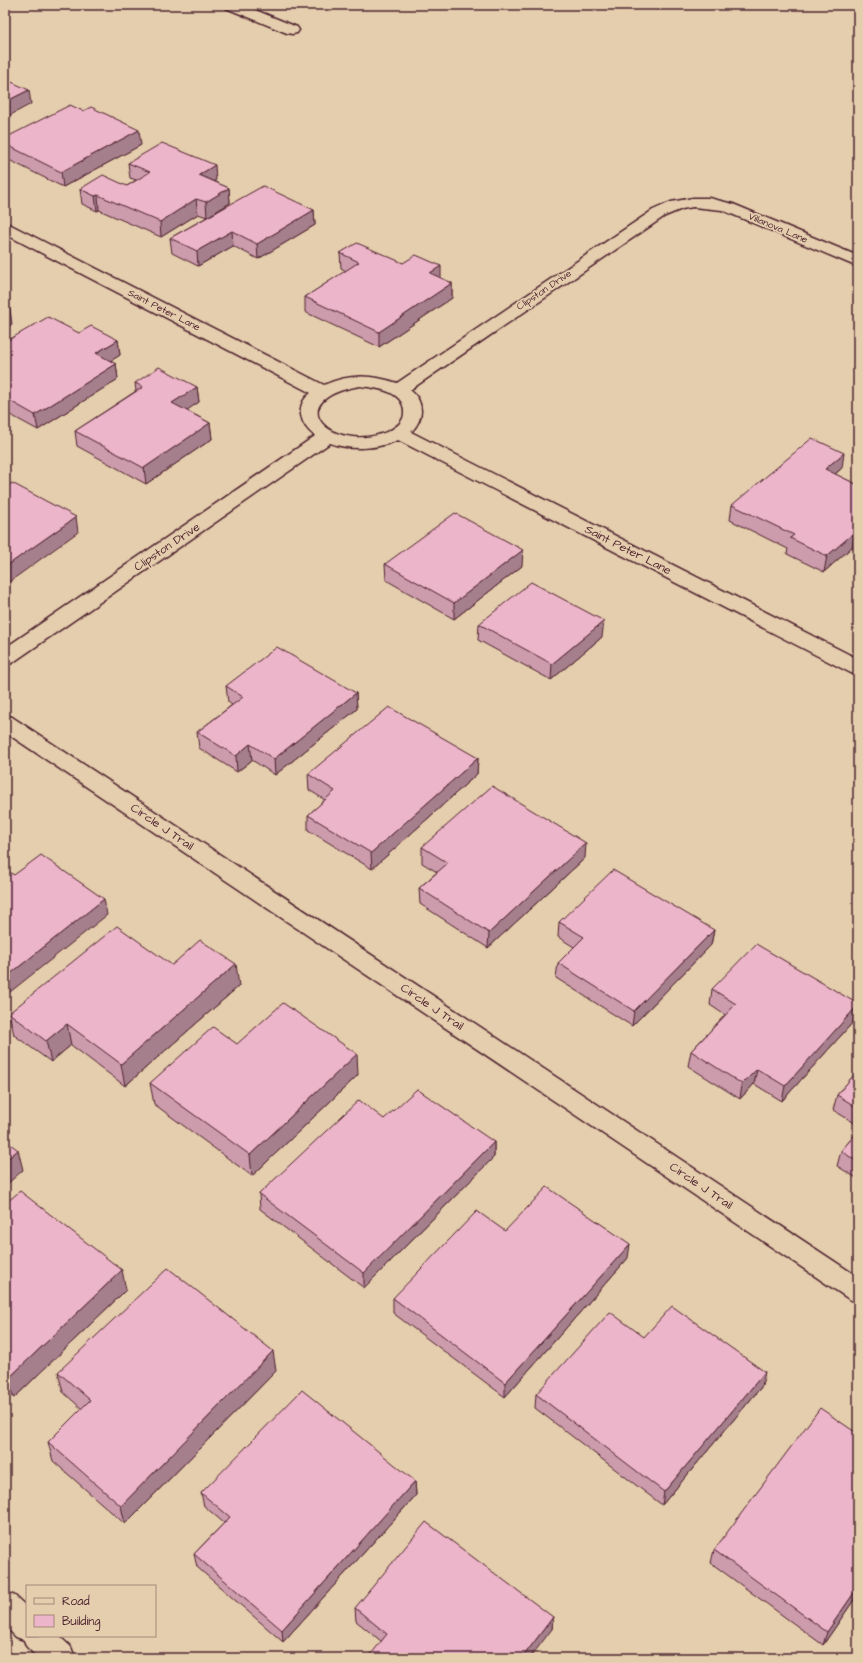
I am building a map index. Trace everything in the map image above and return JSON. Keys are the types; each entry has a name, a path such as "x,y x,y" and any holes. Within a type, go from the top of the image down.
{"street":[{"path":"231,5 292,30"},
{"name":"Villanova Lane","path":"695,201 727,207 858,262"},
{"name":"Clipston Drive","path":"398,390 659,213 675,205 695,201"},
{"name":"Saint Peter Lane","path":"5,228 323,392"},
{"path":"360,381 386,385 398,390 406,396 411,403 413,411 412,419 410,423 399,433 380,441 356,443 341,441 328,436 319,430 312,423 309,415 310,406 315,399 323,392 340,384 360,381"},
{"name":"Saint Peter Lane","path":"399,433 858,668"},
{"name":"Clipston Drive","path":"5,658 328,436"},
{"name":"Circle J Trail","path":"5,722 858,1291"},
{"path":"5,1606 26,1626"},
{"path":"38,1637 60,1658"}],"building":[{"path":"5,79 29,90 5,102"},
{"path":"70,105 83,111 91,107 139,130 61,172 5,144 5,138"},
{"path":"162,143 215,165 199,175 229,188 206,202 196,199 160,222 98,195 95,196 80,189 103,175 127,186 150,172 128,163"},
{"path":"263,186 314,210 257,244 232,231 197,251 170,238"},
{"path":"357,243 403,263 416,255 441,266 430,273 452,283 379,332 305,297 359,262 340,253"},
{"path":"5,306 10,309 5,312"},
{"path":"48,317 79,333 91,326 118,340 96,353 116,364 35,415 5,398 5,342"},
{"path":"159,367 197,387 172,403 210,423 144,468 75,431 143,387 135,383"},
{"path":"812,438 844,453 825,469 858,485 858,533 855,532 827,556 790,538 794,535 732,505"},
{"path":"12,483 76,517 5,567 5,488"},
{"path":"455,513 523,550 454,603 385,564"},
{"path":"531,582 604,621 552,664 479,624"},
{"path":"277,647 356,693 274,759 250,744 236,756 197,732 243,697 226,686"},
{"path":"389,707 478,758 371,853 308,815 335,791 308,774"},
{"path":"492,786 586,843 489,933 419,888 448,863 422,847"},
{"path":"41,855 104,899 5,978 5,869 14,875"},
{"path":"613,870 714,930 634,1011 558,963 584,937 559,922"},
{"path":"117,926 172,965 200,940 236,964 121,1064 67,1024 46,1041 9,1013"},
{"path":"756,944 858,1004 785,1086 757,1069 742,1084 691,1051 736,1004 712,989"},
{"path":"283,1003 357,1054 250,1155 150,1083 213,1027 237,1044"},
{"path":"858,1070 858,1108 837,1095"},
{"path":"417,1089 494,1142 364,1273 259,1194 359,1100 384,1119"},
{"path":"858,1131 858,1162 841,1151"},
{"path":"5,1140 18,1150 5,1161"},
{"path":"547,1187 630,1244 505,1383 393,1298 477,1211 505,1231"},
{"path":"20,1191 122,1270 8,1379 5,1377 5,1312 9,1308 5,1304 5,1204"},
{"path":"168,1268 273,1351 121,1506 48,1442 90,1400 58,1372"},
{"path":"672,1306 765,1372 664,1492 536,1394 610,1312 644,1337"},
{"path":"302,1390 415,1481 282,1630 194,1554 230,1517 201,1493"},
{"path":"820,1408 858,1434 858,1587 827,1632 714,1550"},
{"path":"426,1522 553,1617 522,1658 368,1658 387,1634 355,1608"}]}
